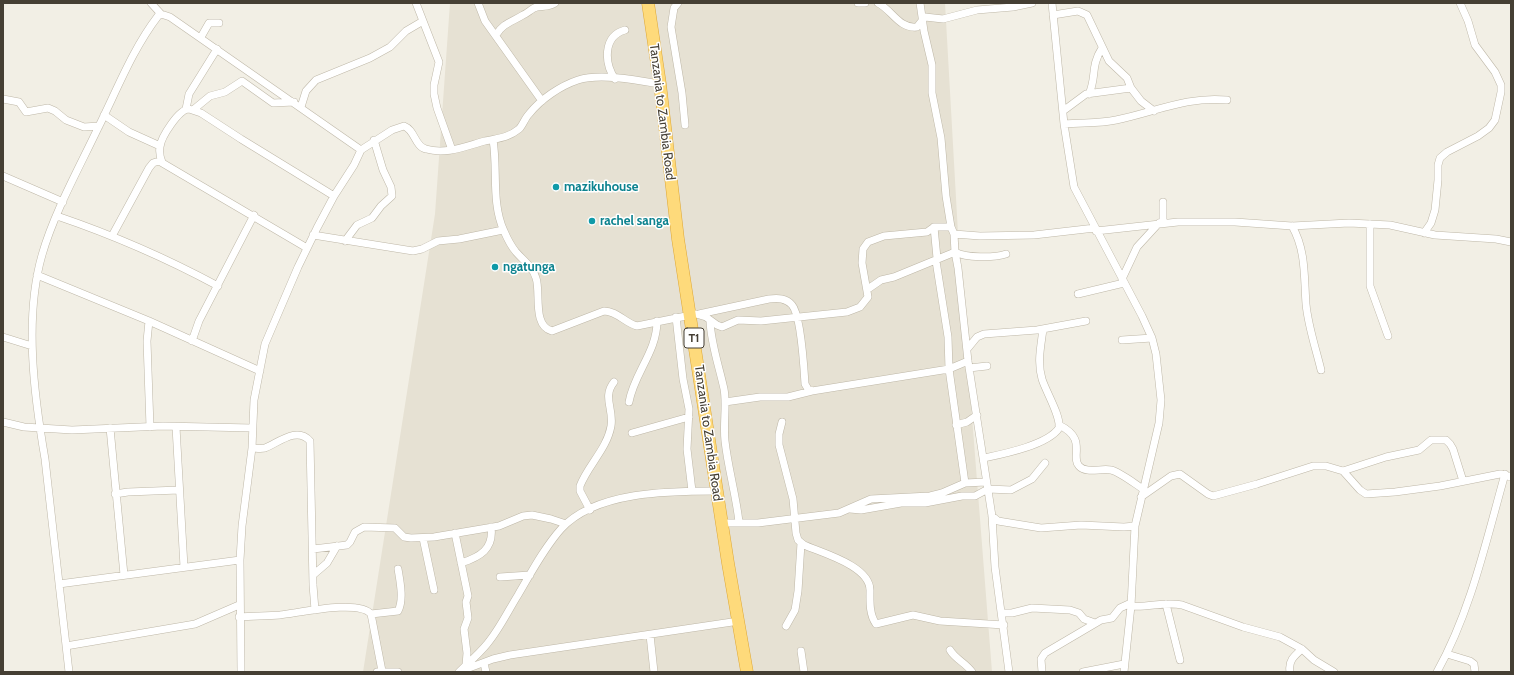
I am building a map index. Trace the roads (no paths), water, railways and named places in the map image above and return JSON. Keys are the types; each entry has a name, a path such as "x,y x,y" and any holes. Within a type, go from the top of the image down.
{"highway":[{"name":"Tanzania to Zambia Road","path":"648,3 660,84 672,192 694,314 717,490 747,672"}],"street":[{"path":"151,3 161,14 174,19 201,37 362,150"},
{"path":"416,3 439,62 434,85 434,94 452,150"},
{"path":"478,3 485,21 508,51 518,70 542,101"},
{"path":"496,35 504,25 511,20 522,16 536,7 552,5 555,3"},
{"path":"678,3 674,8 671,27 685,125"},
{"path":"858,3 865,3"},
{"path":"878,3 900,22 909,26 917,26 922,18"},
{"path":"920,3 932,65 932,93 941,138 946,196 953,230 954,252 958,268 968,348 968,364 992,516 995,568 1004,625 1009,672"},
{"path":"922,18 943,19 990,6 1032,3"},
{"path":"1052,3 1064,124 1074,187 1152,338 1159,370 1161,411 1135,526 1131,605 1124,672"},
{"path":"1424,233 1431,223 1435,210 1438,166 1440,158 1447,152 1478,136 1489,128 1495,120 1501,92 1501,85 1495,72 1475,45 1468,21 1460,3"},
{"path":"1053,14 1072,11 1083,12 1090,18 1102,48 1113,66 1127,78 1131,88 1141,101 1154,111"},
{"path":"69,672 39,428 32,346 33,311 37,275 42,254 63,202 132,56 153,22 161,14"},
{"path":"301,107 306,91 316,80 370,58 390,47 406,31 423,20"},
{"path":"201,37 206,31 208,24 219,23"},
{"path":"615,79 608,62 609,44 615,34 625,30"},
{"path":"1089,94 1094,80 1093,67 1102,48"},
{"path":"190,109 189,94 217,49"},
{"path":"241,672 239,616 242,526 252,448 254,400 260,371 269,334 313,235 334,196 362,150 374,140 404,126 410,129 420,145 425,149 452,150 505,138 519,129 527,116 542,101 569,84 582,79 615,79 660,84"},
{"path":"162,162 160,146 175,119 210,96 225,92 242,81 273,103 280,104 294,102"},
{"path":"1063,111 1076,101 1089,94 1131,88"},
{"path":"1064,124 1104,122 1154,111 1191,100 1209,98 1228,100"},
{"path":"3,99 19,102 26,112 48,108 55,110 66,120 84,127 99,126"},
{"path":"190,109 334,196"},
{"path":"104,115 129,132 160,146"},
{"path":"345,241 357,225 372,218 380,206 392,196 391,187 382,170 374,140"},
{"path":"493,140 496,162 496,192 503,230 514,249 528,264 534,274 538,284 538,307 543,324 549,330 557,330 604,311 612,312 628,323 635,325 776,298 791,303 798,318 805,384 812,390"},
{"path":"112,236 149,168 153,163 162,162 254,215 307,248"},
{"path":"3,176 63,202"},
{"path":"1123,281 1137,247 1161,223 1164,202"},
{"path":"192,341 199,321 254,215"},
{"path":"57,216 112,236 189,270 218,286"},
{"path":"694,314 722,326 738,320 761,321 798,318 835,314 858,308 868,297 868,289 863,277 862,263 863,249 868,242 884,236 927,232 934,227 980,236 1034,235 1161,223 1235,222 1292,226 1318,223 1370,224 1399,226 1424,233 1454,237 1496,239 1511,242"},
{"path":"1370,224 1370,286 1388,336"},
{"path":"1292,226 1296,234 1303,259 1307,308 1321,370"},
{"path":"934,227 948,337 949,370 965,483"},
{"path":"313,235 413,251 438,242 503,230"},
{"path":"868,289 881,280 894,277 954,252 967,256 985,255 993,257 1006,254"},
{"path":"37,275 149,321 260,371"},
{"path":"1078,294 1123,281"},
{"path":"676,317 683,379 689,409 687,449 692,491"},
{"path":"149,321 147,341 150,427"},
{"path":"710,321 725,402 723,423 724,440 737,506 738,522"},
{"path":"968,348 977,337 984,334 1043,329 1086,321"},
{"path":"629,402 633,384 655,341 657,322"},
{"path":"984,458 1028,446 1055,433 1059,425 1041,371 1039,355 1043,329"},
{"path":"3,337 32,346"},
{"path":"1122,340 1152,338"},
{"path":"725,402 760,397 788,397 812,390 949,370 968,364 987,366"},
{"path":"590,510 580,491 580,486 596,461 608,435 612,417 608,392 614,382"},
{"path":"956,425 967,422 977,415"},
{"path":"632,433 689,417"},
{"path":"3,422 24,427 72,430 150,427 252,428"},
{"path":"782,422 778,438 793,499 796,533 800,543 798,596 795,610 786,626"},
{"path":"1059,425 1069,430 1073,436 1077,449 1076,461 1078,465 1087,470 1113,470 1142,493"},
{"path":"176,427 184,567"},
{"path":"110,428 115,494 124,575"},
{"path":"252,448 265,448 290,436 309,440 315,610"},
{"path":"1142,493 1176,474 1180,474 1213,496 1257,484 1306,466 1318,465 1343,471 1386,457 1419,450 1431,440 1446,440 1450,444 1463,481"},
{"path":"722,523 758,523 795,517 839,513 872,499 930,496 942,493 965,483 987,486 1005,491 1018,487 1037,474 1044,463"},
{"path":"1343,471 1360,490 1366,494 1414,490 1463,481 1509,475 1459,625 1447,654 1437,672"},
{"path":"850,509 861,510 901,503 925,503 962,496 975,496 987,486"},
{"path":"115,494 179,490"},
{"path":"459,672 488,643 553,539 566,524 590,510 625,498 649,493 717,490"},
{"path":"313,549 348,544 355,532 364,527 393,528 399,531 406,538 423,538 491,527 532,515 566,524"},
{"path":"992,516 998,521 1041,528 1081,525 1110,527 1135,526"},
{"path":"461,563 478,557 486,551 490,542 491,527"},
{"path":"455,533 468,596 466,602 468,618 464,628 467,653 466,665"},
{"path":"423,538 434,590"},
{"path":"800,543 851,565 863,574 870,589 869,601 874,622 877,624 913,615 940,621 1004,625"},
{"path":"313,575 327,563 337,546"},
{"path":"58,584 240,560"},
{"path":"239,616 280,615 315,610 362,608 372,614 398,611 400,607 398,569"},
{"path":"500,577 530,575"},
{"path":"1166,604 1180,660"},
{"path":"1042,672 1041,659 1045,653 1095,623 1112,618 1120,608 1131,605 1144,607 1166,604 1182,605 1243,627 1280,637 1302,649 1314,660 1334,672"},
{"path":"66,646 195,624 240,605"},
{"path":"1002,613 1012,613 1032,608 1070,610 1079,613 1084,619 1095,623"},
{"path":"372,614 380,672 398,672"},
{"path":"459,672 510,655 739,622"},
{"path":"650,635 654,672"},
{"path":"1290,672 1289,665 1292,657 1302,649"},
{"path":"950,650 972,672"},
{"path":"800,651 804,672"},
{"path":"1447,654 1474,664 1475,672"},
{"path":"484,663 486,672"},
{"path":"1083,672 1124,664"}],"place":[{"name":"mazikuhouse","path":"556,187"},
{"name":"rachel sanga","path":"592,221"},
{"name":"ngatunga","path":"495,267"}]}
